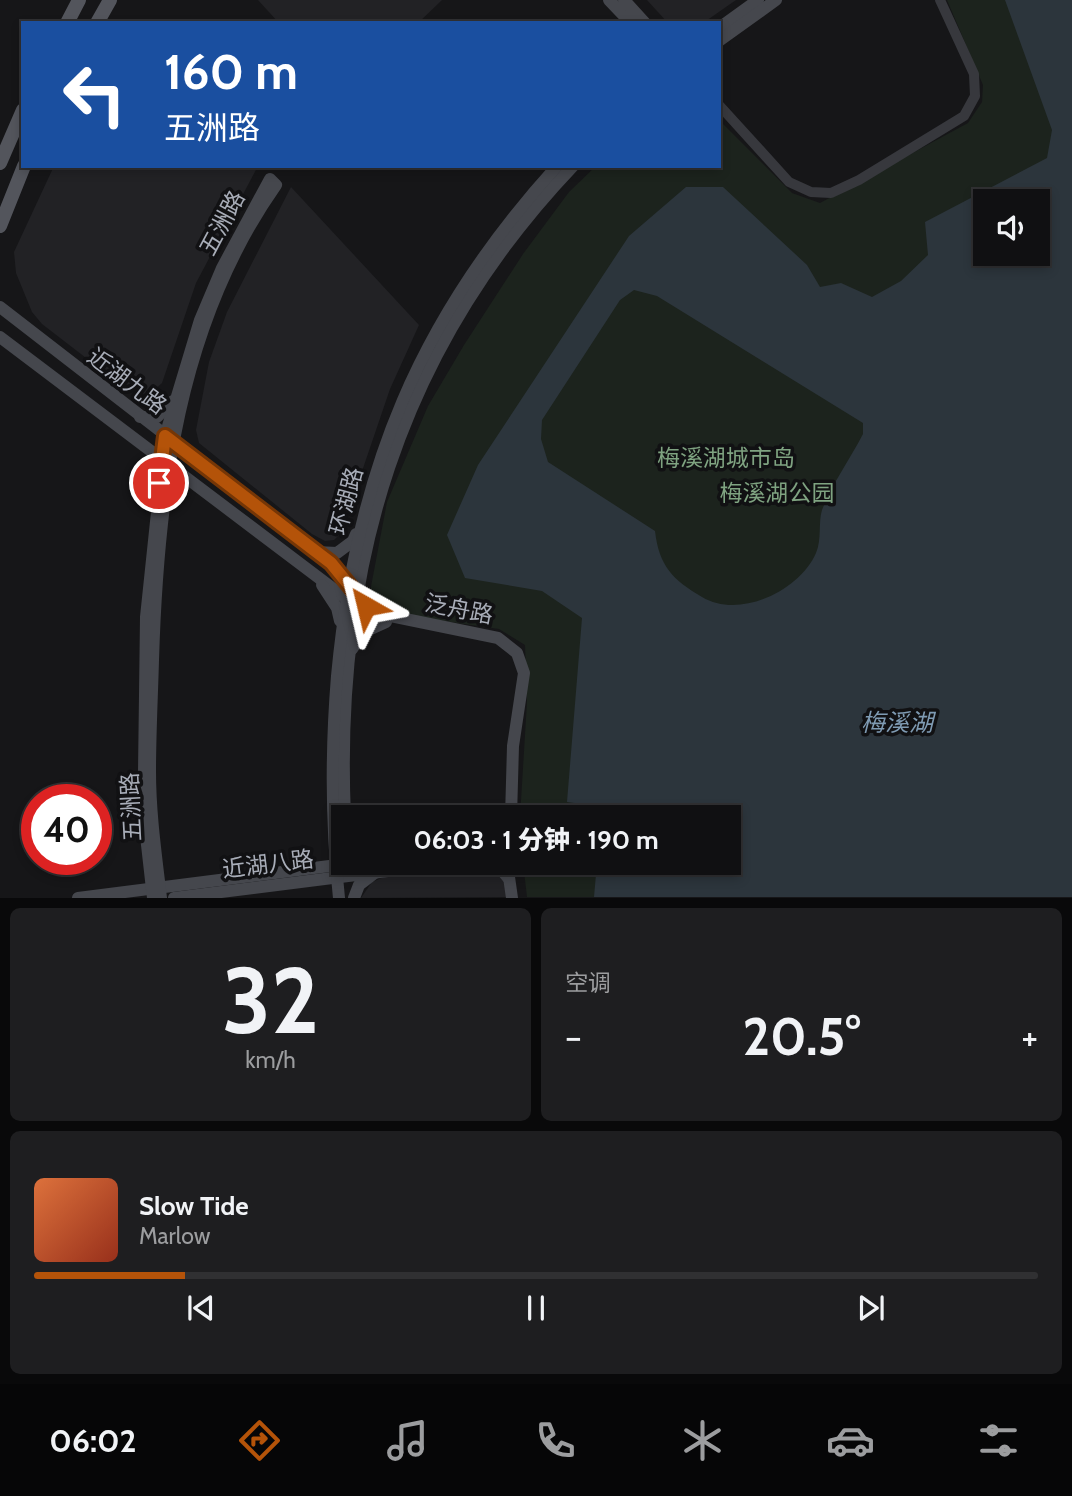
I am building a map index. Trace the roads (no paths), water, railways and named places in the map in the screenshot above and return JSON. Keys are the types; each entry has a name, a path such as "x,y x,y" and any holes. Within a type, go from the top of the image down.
{"main road":[{"path":"68,21 79,0"},
{"path":"97,21 110,0"},
{"path":"609,0 629,21"},
{"path":"624,0 643,21"},
{"path":"721,27 758,0"},
{"path":"721,40 776,0"},
{"path":"0,163 21,115"},
{"path":"0,226 23,168"},
{"name":"环湖路","path":"345,805 343,768 353,592 359,528 374,475 396,417 440,325 490,248 556,168"},
{"name":"环湖路","path":"334,805 333,738 341,636 383,481 405,421 432,363 471,295 499,254 544,197 571,168"},
{"name":"五洲路","path":"157,893 151,855 150,771 155,616 165,461 169,439 178,391 200,320 222,268 271,179 276,185 246,233 206,322 169,439"},
{"path":"0,300 13,319"},
{"name":"近湖九路","path":"0,307 316,552 353,592"},
{"name":"近湖九路","path":"0,337 307,569 353,592"},
{"path":"140,417 158,417 178,391"},
{"path":"178,415 184,438 202,464"},
{"path":"135,438 153,462 162,488 178,477 192,481"},
{"path":"316,552 337,553 353,541 359,528"},
{"path":"307,569 337,608 341,636"},
{"path":"350,652 363,632 381,618 353,592"},
{"name":"泛舟路","path":"381,618 483,640 502,647 512,657 517,681 508,752 506,805"},
{"name":"泛舟路","path":"381,618 498,638 517,653 522,665 523,680 513,746 511,805"},
{"path":"331,844 329,853 306,875 336,898"},
{"path":"123,892 142,876 151,855"},
{"path":"151,855 165,874 188,892"},
{"name":"近湖八路","path":"78,898 123,892 188,892 331,871"},
{"name":"环湖路","path":"336,898 343,875"},
{"name":"环湖路","path":"347,875 352,898"},
{"path":"352,898 359,885 373,875"},
{"path":"507,875 510,880"},
{"path":"509,875 514,898"},
{"path":"513,875 514,898"},
{"name":"近湖八路","path":"174,898 188,892"}],"street":[{"path":"721,107 789,182 811,192 831,193 964,116 975,96 974,74 940,0"}],"water":[{"name":"梅溪湖","path":"1005,0 1072,0 1072,897 594,897 596,875 741,875 741,805 589,805 567,802 582,618 542,591 465,578 447,535 478,465 629,236 686,187 723,187 807,265 820,287 841,283 872,297 901,281 928,255 925,222 973,197 973,266 1050,266 1050,189 988,189 1047,158 1052,130","holes":["634,290 657,296 863,423 863,434 822,510 816,553 797,579 767,598 734,605 717,603 692,591 675,578 664,563 655,531 548,462 541,439 542,420 620,300"]}],"park label":[{"name":"梅溪湖城市岛","path":"726,458"},
{"name":"梅溪湖公园","path":"777,493"}]}
